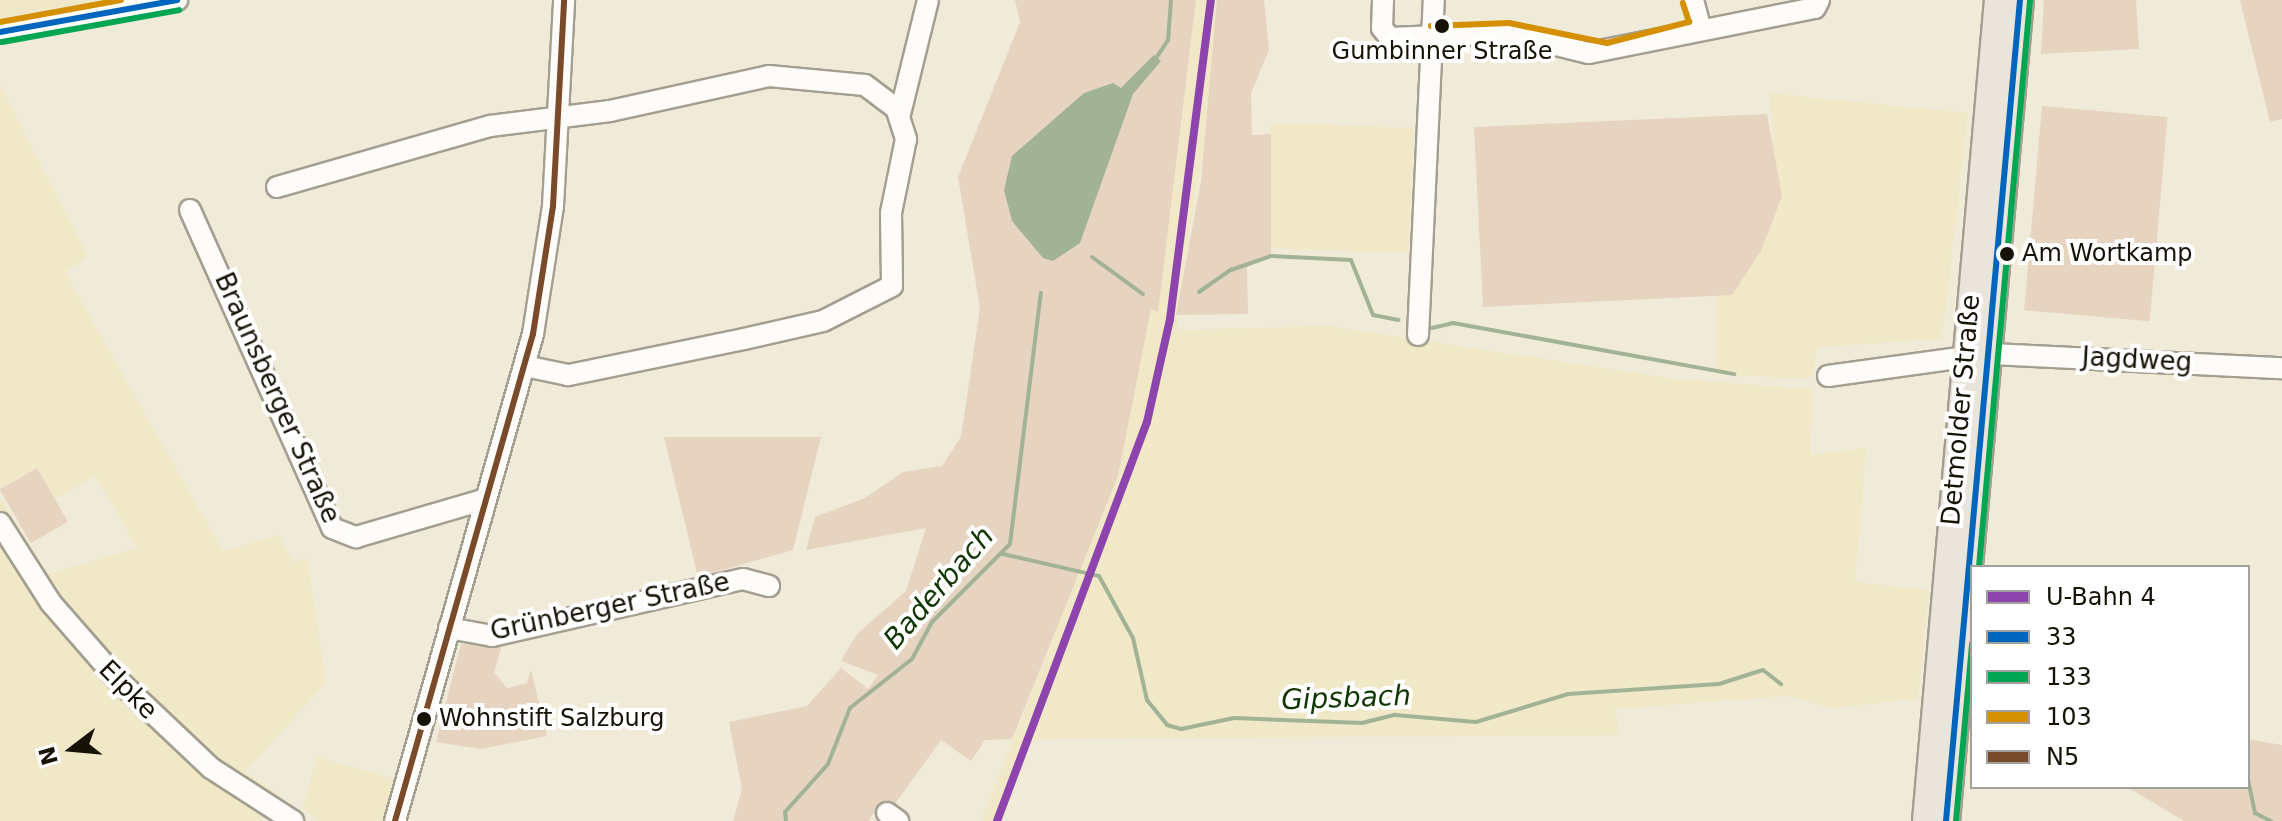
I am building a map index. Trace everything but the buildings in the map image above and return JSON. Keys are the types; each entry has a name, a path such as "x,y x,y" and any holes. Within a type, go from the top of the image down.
{"main road":[{"name":"Detmolder Straße","path":"1926,821 1998,0"},
{"name":"Detmolder Straße","path":"1971,565 1992,354 2020,0"},
{"path":"1965,357 1992,354"},
{"name":"Detmolder Straße","path":"1946,821 1970,577"}],"street":[{"path":"0,32 177,0"},
{"path":"395,821 525,366 548,249 559,116 564,0"},
{"path":"525,366 583,373 835,314 896,280 891,213 906,151 900,114 928,0"},
{"path":"1383,0 1384,34 1508,33 1607,53 1701,29 1815,8 1819,0"},
{"path":"1418,335 1434,0"},
{"path":"1693,0 1701,29"},
{"path":"875,89 911,72"},
{"path":"277,187 490,126 510,129 559,116 769,76 846,82 875,89 900,114"},
{"name":"Braunsberger Straße","path":"190,210 332,528 356,537 486,499"},
{"name":"Jagdweg","path":"1992,354 2282,368"},
{"path":"1828,376 1965,357"},
{"name":"Elpke","path":"0,523 51,603 120,682 211,768 293,821"},
{"name":"Grünberger Straße","path":"449,628 492,636 743,579 769,586"}],"shaded area":[{"path":"0,0 104,0 0,18"},
{"path":"1015,0 1196,0 1158,312 1151,309 1118,476 1012,739 985,740 971,761 941,740 884,819 873,813 869,821 733,821 742,789 729,722 807,706 841,668 868,689 878,675 841,661 857,634 906,591 926,528 806,550 815,517 865,498 903,472 942,466 961,437 980,308 958,177 1020,22"},
{"path":"1196,0 1217,0 1213,90 1176,314 1180,330 1328,326 1676,379 1812,389 1810,455 1866,448 1855,582 1928,590 1918,699 1832,708 1787,696 1615,709 1619,735 1031,739 1002,821 981,821 1117,476 1151,309 1158,311"},
{"path":"1217,0 1264,0 1269,50 1251,93 1252,135 1271,134 1271,257 1247,267 1248,314 1176,315 1201,181"},
{"path":"2044,0 2136,0 2139,49 2041,54"},
{"path":"2240,0 2282,0 2282,119 2270,122"},
{"path":"1154,55 1161,61 1133,94 1080,243 1053,261 1043,258 1012,221 1004,190 1012,156 1084,93 1113,83 1121,88"},
{"path":"0,85 88,256 65,272 223,551 280,535 293,563 307,558 326,683 245,772 279,795 261,821 0,821 0,498 48,574 137,548 96,476 55,499 37,468 0,489"},
{"path":"1769,93 1968,113 1942,339 1818,347 1810,379 1717,374 1715,296 1732,295 1761,251 1773,135"},
{"path":"2042,106 2168,117 2150,321 2024,310"},
{"path":"1767,114 1782,196 1761,251 1732,295 1483,307 1474,127"},
{"path":"1271,123 1413,128 1409,253 1267,248"},
{"path":"664,437 821,437 793,550 698,577"},
{"path":"37,468 68,522 31,543 0,489"},
{"path":"461,644 502,645 494,672 507,688 527,683 531,670 547,736 481,749 436,742"},
{"path":"2250,739 2282,745 2282,821 2184,821 2130,789 2250,789"},
{"path":"317,757 394,779 382,821 320,821 302,808"}],"waterway":[{"name":"Baderbach","path":"1154,61 1168,40 1171,0"},
{"path":"1199,292 1231,270 1271,256 1351,260 1373,315 1399,320"},
{"path":"1092,257 1143,294"},
{"name":"Baderbach","path":"786,821 785,812 828,764 850,708 912,659 932,622 1010,544 1041,293"},
{"path":"1432,328 1453,323 1734,374"},
{"name":"Gipsbach","path":"1003,554 1099,576 1133,638 1147,700 1167,725 1181,729 1234,718 1362,723 1395,715 1476,722 1568,694 1719,684 1763,670 1781,684"},
{"name":"Gipsbach","path":"2250,789 2255,813 2271,821"}],"metro line":[{"name":"4","path":"997,821 1147,422 1170,319 1211,0"}],"transit line":[{"name":"103","path":"0,22 121,0"},
{"name":"33","path":"0,32 177,0"},
{"name":"N5","path":"395,821 533,334 553,206 564,0"},
{"name":"33","path":"1946,821 2020,0"},
{"name":"133","path":"1979,565 2030,1"},
{"name":"103","path":"1431,26 1509,23 1607,43 1689,22 1683,3"},
{"name":"133","path":"2,42 179,10"},
{"name":"133","path":"1956,821 1970,666"}],"place":[{"name":"Gumbinner Straße","path":"1442,26"},
{"name":"Am Wortkamp","path":"2007,254"},
{"name":"Wohnstift Salzburg","path":"424,719"}]}
